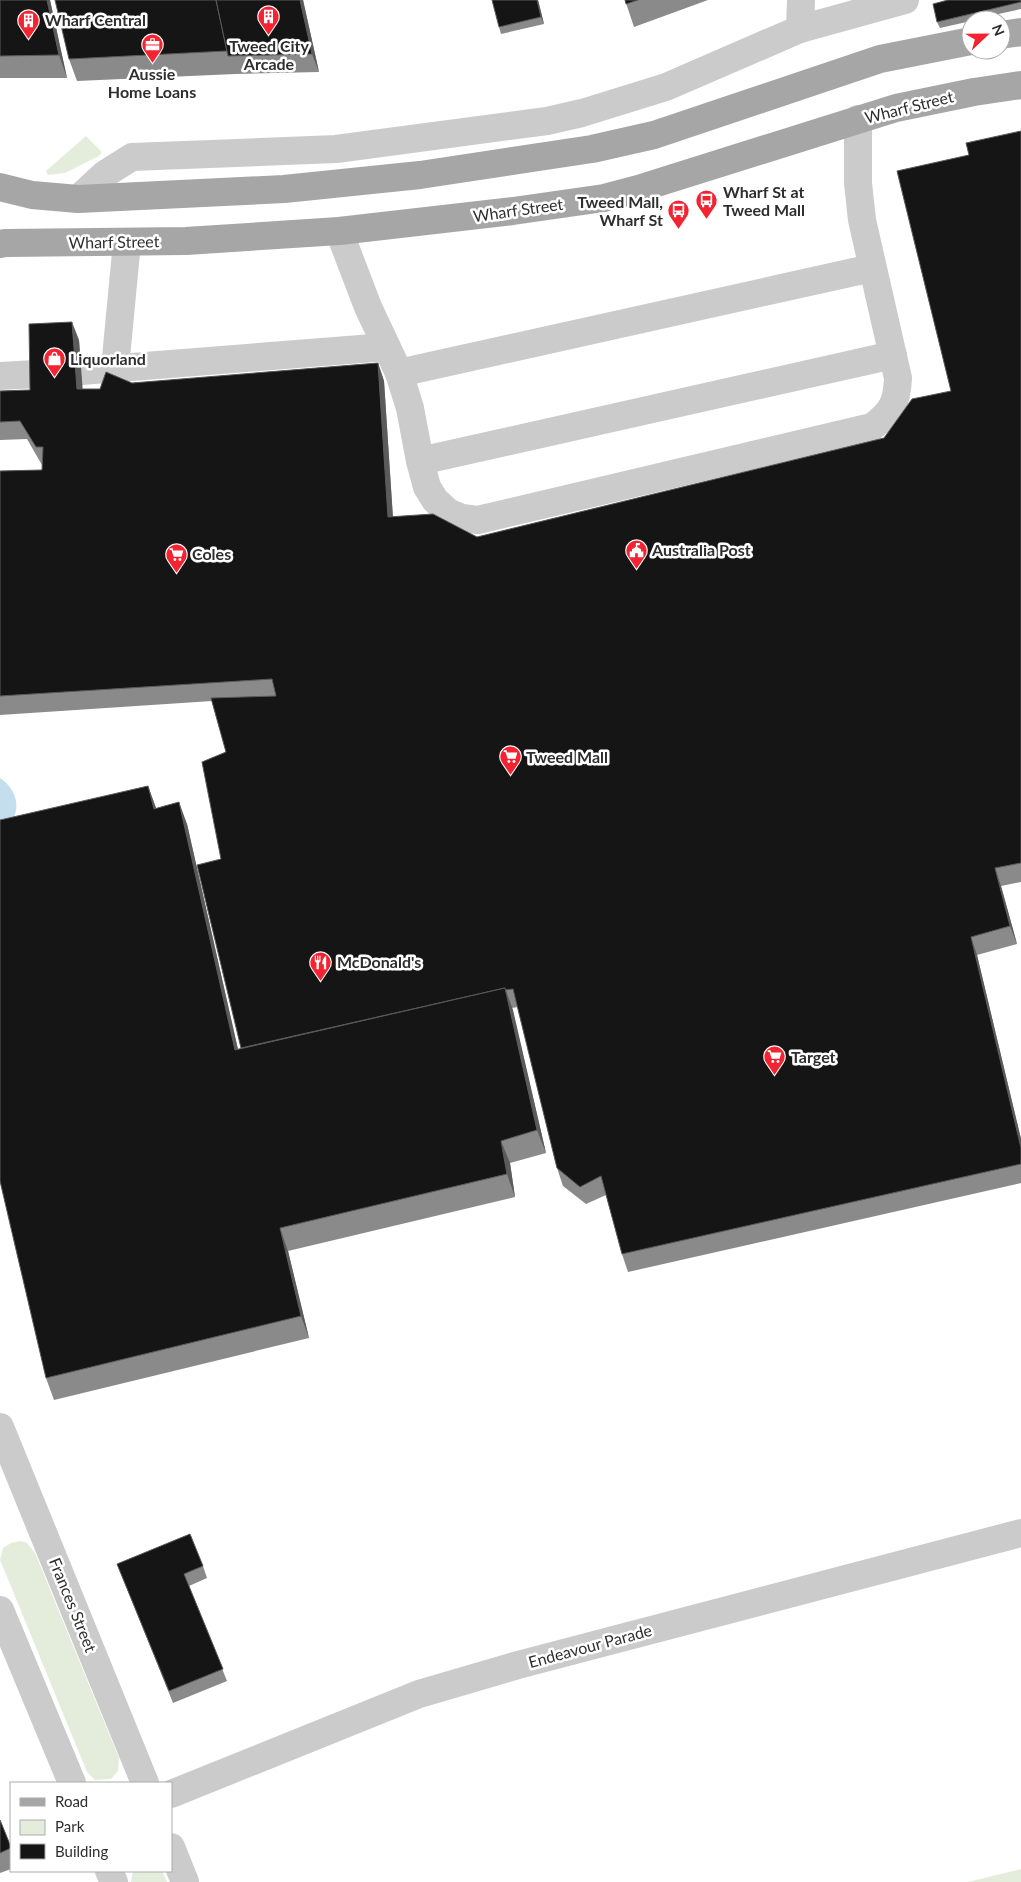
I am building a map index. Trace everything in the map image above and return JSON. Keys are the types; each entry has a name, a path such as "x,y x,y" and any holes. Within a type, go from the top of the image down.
{"main road":[{"path":"0,187 32,195 78,199 293,188 420,175 592,149 654,135 880,58 961,43"},
{"name":"Wharf Street","path":"0,244 186,241 338,231 513,211 604,198 646,187 896,108 1021,85"}],"street":[{"path":"800,30 801,0"},
{"path":"78,199 105,174 132,157 336,149 547,121 666,87 800,30 905,0"},
{"path":"338,231 368,307 399,373 410,408 420,462 431,494 448,512 462,518 478,520 872,426 884,418 893,407 897,394 898,378 862,220 858,183 858,120"},
{"path":"115,368 127,242"},
{"path":"399,373 872,268"},
{"path":"81,370 386,347"},
{"path":"420,462 893,355"},
{"path":"0,376 36,374"},
{"name":"Frances Street","path":"0,1427 146,1782"},
{"name":"Endeavour Parade","path":"172,1794 419,1694 518,1664 1021,1533"},
{"path":"0,1610 72,1782"},
{"path":"172,1849 186,1882"}],"green space":[{"path":"86,136 102,152 99,156 65,173 48,175 46,171"},
{"path":"21,1541 27,1543 35,1553 119,1758 118,1771 111,1779 95,1780 87,1772 0,1560 3,1548 11,1543"},
{"path":"1021,1869 1021,1882 968,1882"},
{"path":"133,1872 162,1872 167,1882 131,1882"}],"water":[{"path":"0,778 13,791 16,809 12,821 0,832"}],"building":[{"name":"Wharf Central","path":"0,0 47,0 59,55 0,56"},
{"path":"55,0 216,0 227,51 69,59"},
{"name":"Tweed City Arcade","path":"216,0 300,0 312,54 228,56"},
{"path":"492,0 537,0 541,17 499,27"},
{"path":"625,0 638,0 626,4"},
{"path":"948,0 1021,0 1021,2 987,10 961,10 961,16 937,22 933,4"},
{"path":"1021,131 1021,863 995,868 1010,926 971,937 1021,1148 1021,1164 622,1254 601,1176 580,1187 557,1168 513,989 505,990 505,988 241,1048 197,865 221,859 202,762 226,752 211,698 276,696 272,679 0,696 0,471 42,470 43,447 36,447 20,421 0,422 0,391 30,390 29,324 72,322 77,389 100,389 106,372 132,383 378,363 388,517 433,514 477,537 884,438 912,399 951,391 897,171 969,155 966,143"},
{"path":"148,786 154,809 179,802 235,1050 505,988 537,1130 501,1141 507,1174 280,1228 301,1316 46,1378 0,1181 0,820"},
{"path":"190,1534 203,1566 184,1574 223,1669 169,1691 117,1564"},
{"path":"0,1820 10,1848 0,1853"}],"place":[{"name":"Tweed City Arcade","path":"269,36"},
{"name":"Wharf Central","path":"29,39"},
{"name":"Aussie Home Loans","path":"152,64"},
{"name":"Wharf St at Tweed Mall","path":"707,220"},
{"name":"Tweed Mall, Wharf St","path":"679,230"},
{"name":"Liquorland","path":"54,378"},
{"name":"Australia Post","path":"636,569"},
{"name":"Coles","path":"176,573"},
{"name":"Tweed Mall","path":"510,776"},
{"name":"McDonald's","path":"321,981"},
{"name":"Target","path":"775,1076"}]}
